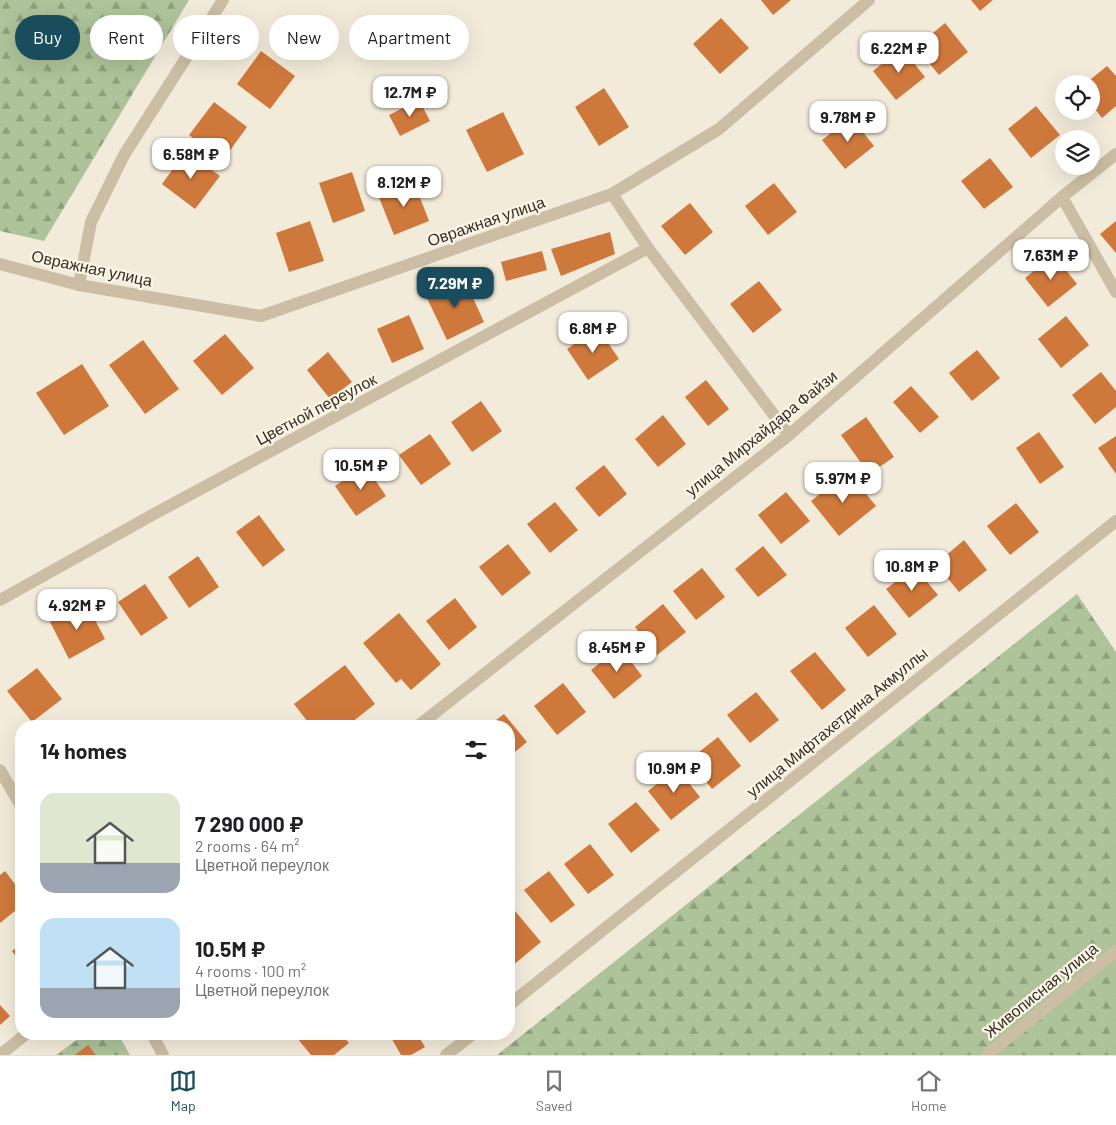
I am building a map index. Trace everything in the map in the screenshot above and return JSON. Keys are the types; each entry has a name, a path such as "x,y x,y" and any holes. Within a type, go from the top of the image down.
{"street":[{"path":"79,285 91,222 124,155 224,0"},
{"name":"Овражная улица","path":"0,264 79,285 262,316 612,194 719,129 869,0"},
{"name":"улица Мирхайдара Файзи","path":"426,720 789,434 1062,197 1116,154"},
{"path":"612,194 648,248 789,434"},
{"path":"1062,197 1116,292"},
{"name":"Цветной переулок","path":"0,600 172,504 648,248"},
{"name":"улица Мифтахетдина Акмуллы","path":"515,1000 1116,521"},
{"path":"0,770 15,796"},
{"name":"Живописная улица","path":"986,1055 1116,951"},
{"path":"0,1054 18,1040"},
{"path":"155,1040 163,1055"},
{"path":"446,1055 465,1040"}],"green space":[{"path":"0,0 189,0 180,15 173,15 173,27 163,43 163,15 90,15 90,60 153,60 44,241 0,231"},
{"path":"1077,594 1116,652 1116,1055 497,1055"},
{"path":"77,1040 121,1040 130,1055 56,1055"}],"building":[{"path":"761,0 791,0 773,15"},
{"path":"971,0 993,0 980,11"},
{"path":"721,18 749,48 720,74 693,44"},
{"path":"945,23 968,52 939,75 916,47"},
{"path":"902,48 925,77 896,100 873,71"},
{"path":"261,51 269,57 269,60 273,60 295,76 270,109 237,84 254,60 259,60"},
{"path":"1107,66 1116,76 1116,106 1102,118 1100,115 1100,75 1096,75"},
{"path":"604,88 629,127 599,146 575,107"},
{"path":"419,100 430,121 400,136 389,115"},
{"path":"214,102 247,127 223,160 189,135"},
{"path":"1036,106 1056,130 1055,139 1031,158 1008,129"},
{"path":"503,112 524,154 487,172 466,130"},
{"path":"851,117 874,146 845,169 822,140"},
{"path":"186,151 220,176 195,209 162,184"},
{"path":"990,158 1013,187 984,209 961,181"},
{"path":"352,172 365,211 333,223 319,183"},
{"path":"414,182 429,221 394,235 378,195"},
{"path":"774,183 797,212 768,235 745,206"},
{"path":"690,203 713,232 685,255 661,226"},
{"path":"310,221 324,261 289,272 276,233"},
{"path":"1116,221 1116,253 1100,234"},
{"path":"610,232 615,254 561,276 551,249"},
{"path":"542,251 547,270 506,281 501,262"},
{"path":"1054,255 1077,284 1048,307 1025,278"},
{"path":"464,278 484,322 447,340 426,296"},
{"path":"759,281 782,310 753,333 730,304"},
{"path":"409,315 424,349 392,363 377,329"},
{"path":"1066,316 1089,345 1061,368 1038,339"},
{"path":"598,328 619,359 588,380 567,349"},
{"path":"225,334 254,368 222,395 193,361"},
{"path":"143,340 179,389 145,414 109,365"},
{"path":"977,350 1000,378 972,401 949,373"},
{"path":"328,352 352,382 330,399 307,370"},
{"path":"82,364 109,406 64,435 36,393"},
{"path":"1101,372 1116,391 1116,407 1095,424 1072,395"},
{"path":"706,380 729,409 708,426 685,397"},
{"path":"911,386 939,417 920,433 893,402"},
{"path":"481,401 502,431 472,452 451,422"},
{"path":"663,415 686,444 658,467 635,439"},
{"path":"866,417 894,457 869,474 841,435"},
{"path":"1039,432 1064,467 1040,484 1016,448"},
{"path":"430,434 451,464 421,485 399,455"},
{"path":"1116,436 1116,474 1098,448"},
{"path":"365,465 386,496 356,516 335,486"},
{"path":"604,465 627,494 599,517 575,488"},
{"path":"848,472 876,506 839,536 811,501"},
{"path":"786,492 810,521 781,544 758,515"},
{"path":"555,502 578,530 550,553 527,524"},
{"path":"1016,503 1039,532 1010,555 987,526"},
{"path":"259,515 285,550 263,567 236,532"},
{"path":"964,540 987,570 959,592 936,564"},
{"path":"508,544 531,573 502,596 479,567"},
{"path":"763,546 787,575 758,597 735,569"},
{"path":"198,556 219,587 189,608 168,577"},
{"path":"915,567 938,595 909,618 886,589"},
{"path":"702,568 725,597 696,620 673,591"},
{"path":"145,584 168,618 141,636 118,602"},
{"path":"455,598 477,627 449,650 426,621"},
{"path":"86,603 105,639 69,659 50,622"},
{"path":"663,604 686,632 657,655 635,627"},
{"path":"874,605 897,634 868,657 845,628"},
{"path":"399,613 441,664 411,690 401,679 396,683 363,643"},
{"path":"620,647 642,676 614,699 591,670"},
{"path":"815,652 846,690 822,710 790,671"},
{"path":"345,665 375,704 355,720 306,720 294,704"},
{"path":"37,668 62,699 35,720 30,720 7,691"},
{"path":"563,683 586,712 557,735 534,706"},
{"path":"756,692 779,720 750,743 727,715"},
{"path":"504,714 509,720 496,720"},
{"path":"515,727 527,742 515,752"},
{"path":"718,737 741,766 712,789 689,760"},
{"path":"677,768 700,797 671,820 648,791"},
{"path":"636,802 660,830 631,853 608,824"},
{"path":"590,844 614,875 588,894 564,864"},
{"path":"5,871 15,884 15,911 0,923 0,875"},
{"path":"549,871 575,905 551,923 524,890"},
{"path":"515,911 541,942 515,964"},
{"path":"0,1005 10,1016 0,1025"},
{"path":"299,1040 346,1040 349,1043 334,1055 311,1055"},
{"path":"392,1040 421,1040 425,1047 411,1055 401,1055"},
{"path":"88,1045 96,1055 75,1055"}]}
